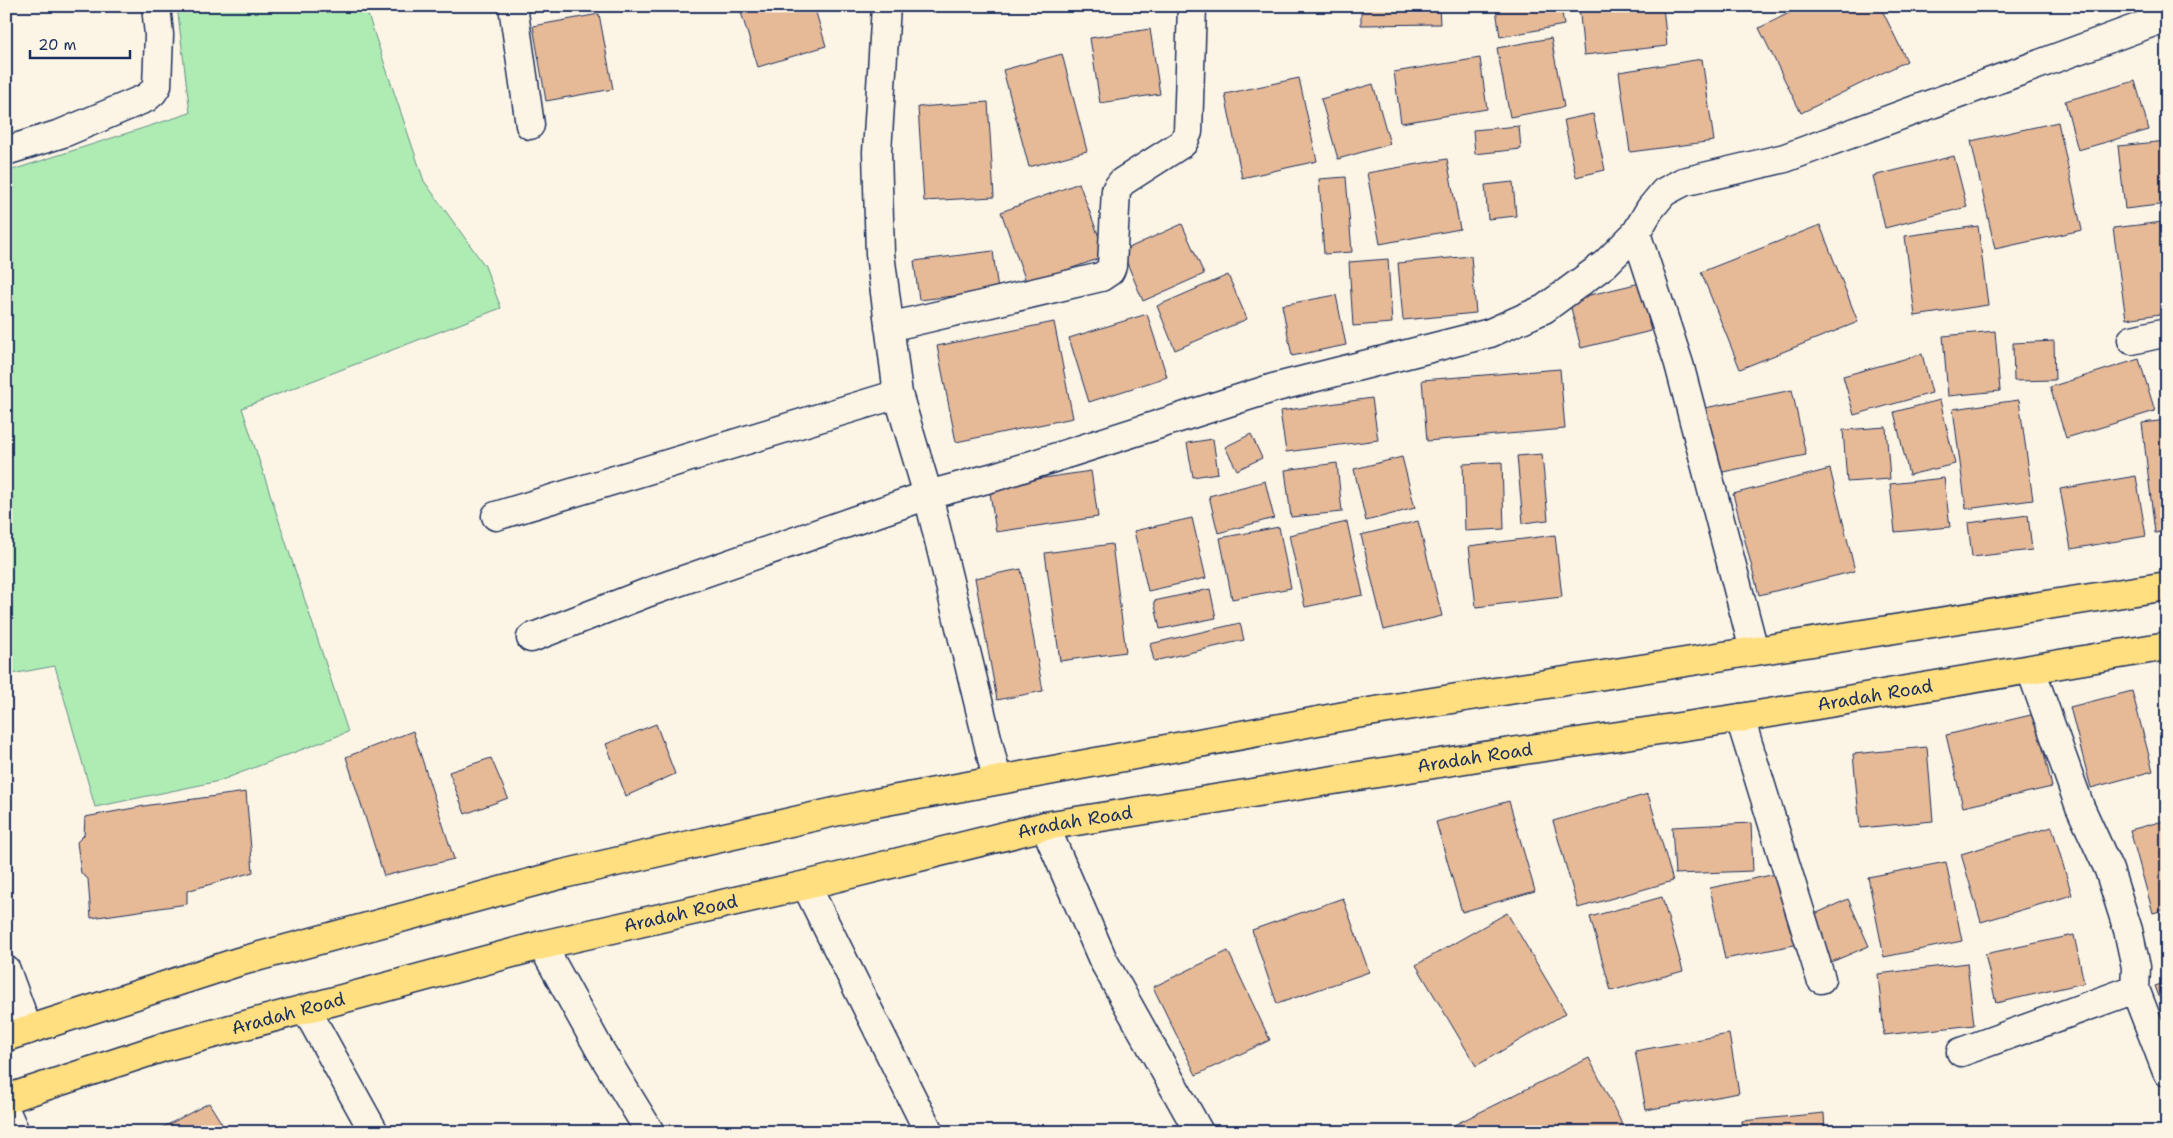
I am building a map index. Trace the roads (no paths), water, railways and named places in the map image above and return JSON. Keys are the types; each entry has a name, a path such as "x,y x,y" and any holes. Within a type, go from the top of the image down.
{"main road":[{"path":"17,1034 238,962 563,874 865,805 1350,715 2167,586"},
{"name":"Aradah Road","path":"6,1099 164,1047 542,945 806,885 1045,826 1464,759 1740,718 2167,646"}],"street":[{"path":"6,151 63,133 146,98 153,92 157,86 159,35 156,6"},
{"path":"512,6 530,125"},
{"path":"886,6 877,152 880,254 898,394 928,495 997,780"},
{"path":"889,326 1100,277 1110,271 1112,266 1116,190 1122,182 1183,143 1188,132 1192,6"},
{"path":"531,638 649,592 928,495 994,477 1273,388 1490,333 1544,309 1605,264 1636,233 1650,209 1664,192 1683,182 1785,158 2167,17"},
{"path":"1636,233 1679,364 1754,650"},
{"path":"2132,340 2167,332"},
{"path":"496,516 898,394"},
{"path":"2031,670 2080,807 2109,870 2128,930 2136,967 2135,989 2167,1072"},
{"path":"1740,718 1822,978"},
{"path":"1045,826 1103,960 1199,1132"},
{"path":"806,885 929,1132"},
{"path":"542,945 600,1050 650,1132"},
{"path":"6,970 17,1034"},
{"path":"1961,1052 2135,989"},
{"path":"306,1009 374,1132"},
{"path":"6,1112 15,1132"}]}
